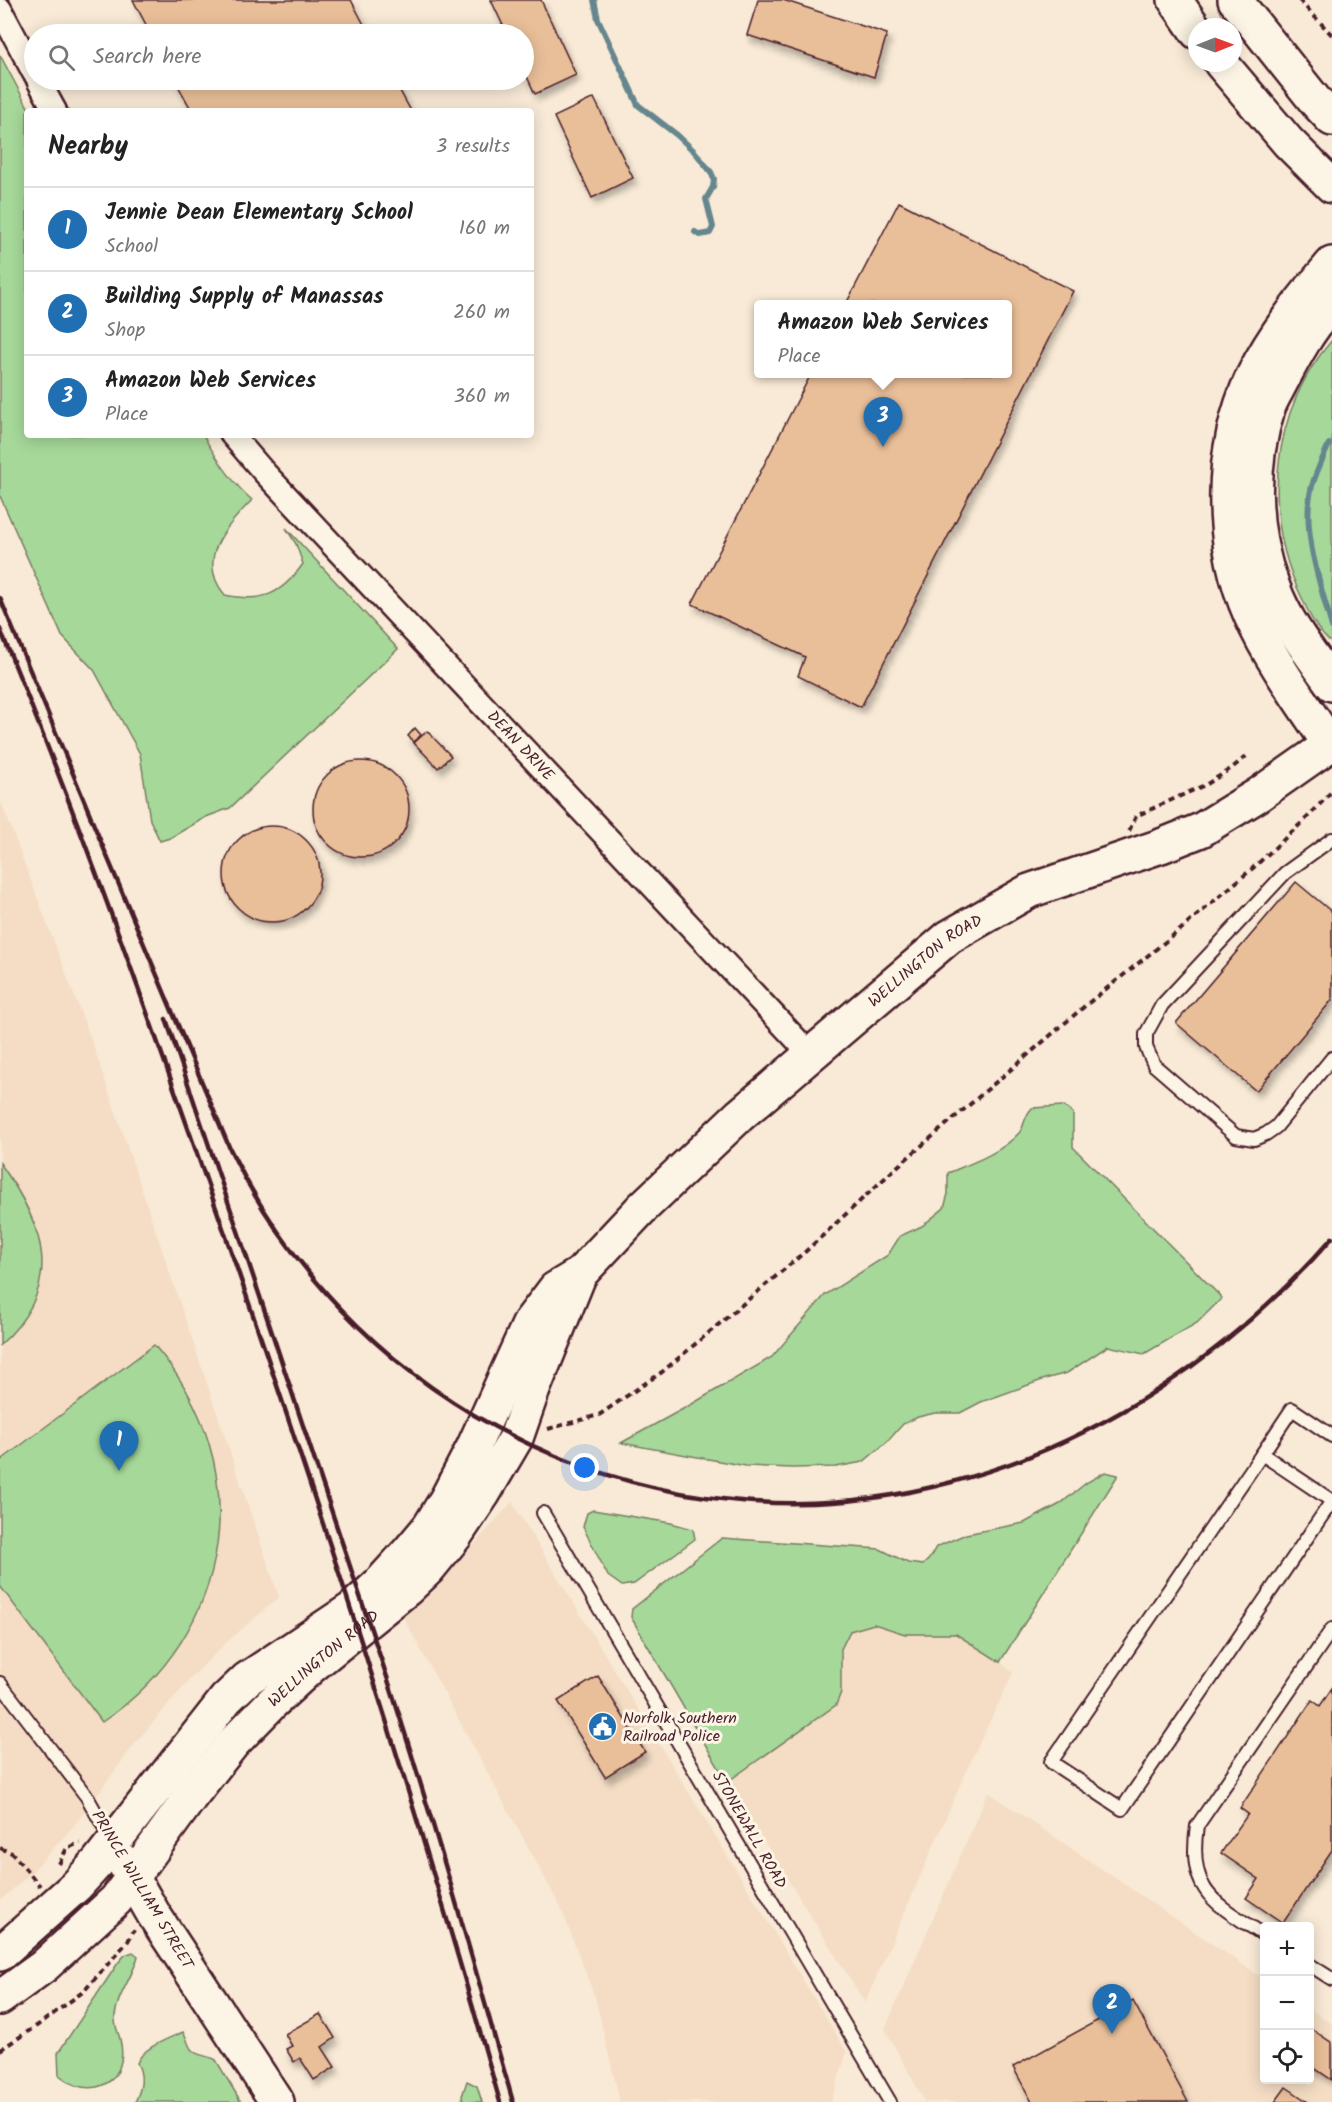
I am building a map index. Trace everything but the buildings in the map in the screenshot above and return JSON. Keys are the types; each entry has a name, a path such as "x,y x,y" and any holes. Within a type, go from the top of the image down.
{"main road":[{"path":"1175,0 1188,19"},
{"path":"1235,0 1317,104 1332,119"},
{"path":"1229,72 1288,142 1332,186"},
{"path":"1331,745 1268,648 1251,616 1240,587 1233,556 1229,531 1227,483 1235,430 1253,376 1281,329 1332,264"},
{"path":"1332,304 1318,319 1293,358 1268,407 1259,454 1255,506 1258,532 1272,586 1295,630 1332,684"},
{"name":"WELLINGTON ROAD","path":"0,1954 76,1886 226,1699 247,1679 326,1627 361,1601 379,1584 423,1534 446,1500 473,1448 530,1322 555,1288 580,1274 643,1207 740,1115 949,937 1029,891 1161,846 1211,824 1331,745"},
{"name":"WELLINGTON ROAD","path":"0,1998 44,1966 116,1900 191,1796 233,1743 312,1666 421,1576 455,1536 516,1438 532,1392 580,1274"},
{"name":"PRINCE WILLIAM STREET","path":"113,1842 132,1879 277,2102"}],"street":[{"path":"0,9 24,54"},
{"path":"43,90 53,108"},
{"name":"DEAN DRIVE","path":"235,438 811,1055"}],"lane":[{"path":"1329,845 1285,873 1162,1005 1146,1034 1146,1047 1154,1065 1236,1136 1254,1139 1276,1127 1332,1058"},
{"path":"1262,1454 1332,1501 1122,1809 1052,1762 1292,1409 1332,1436"},
{"name":"STONEWALL ROAD","path":"543,1513 890,2102"},
{"path":"1260,1932 1218,1906 1201,1884 1194,1852 1197,1826 1332,1629"},
{"name":"PRINCE WILLIAM STREET","path":"0,1683 87,1797 113,1842"},
{"path":"1314,1968 1332,1979"}],"path":[{"path":"1299,0 1332,35"},
{"path":"1112,863 1136,816 1207,784 1249,754"},
{"path":"543,1436 550,1427 599,1415 662,1372 806,1251 898,1166 1086,1005 1253,868 1310,815 1332,790"},
{"path":"0,1848 12,1853 43,1890"},
{"path":"0,2050 84,1991 128,1941 131,1933"}],"shaded area":[{"path":"0,799 93,1045 279,1597 227,1642 193,1676 137,1741 73,1827 32,1872 0,1901"},
{"path":"512,1502 847,2052 831,2102 620,2102 595,1997 561,1908 402,1615 446,1576"},
{"path":"874,1624 905,1634 956,1633 1013,1673 968,1767 865,2003 727,1782 836,1705 841,1692 841,1649 850,1631"},
{"path":"988,1792 1260,1976 1260,2084 1314,2084 1314,2012 1332,2024 1332,2102 925,2102 885,2029"}],"green space":[{"path":"0,55 28,108 24,108 24,438 205,438 225,470 252,500 224,532 214,556 213,569 216,582 225,595 260,597 278,590 295,575 303,564 296,544 286,528 398,649 230,808 206,817 170,838 160,841 150,820 140,754 94,670 62,636 0,496"},
{"path":"1332,340 1332,643 1322,634 1311,616 1289,566 1281,533 1277,499 1279,464 1285,431 1296,399 1312,368"},
{"path":"1063,1106 1073,1113 1073,1147 1222,1298 1197,1323 1144,1354 1108,1346 1067,1373 981,1402 960,1413 935,1413 918,1417 903,1424 887,1442 863,1462 836,1467 746,1466 621,1443 772,1357 825,1295 888,1255 900,1236 922,1226 944,1208 948,1194 948,1173 986,1157 1012,1140 1021,1130 1032,1108"},
{"path":"0,1163 28,1210 37,1233 42,1256 41,1278 34,1300 21,1323 0,1345"},
{"path":"154,1345 187,1392 209,1442 218,1494 217,1546 204,1596 181,1643 146,1685 102,1722 0,1586 0,1461"},
{"path":"1105,1472 1118,1475 1000,1662 956,1634 905,1634 874,1624 850,1631 841,1649 841,1692 836,1705 727,1782 631,1617 632,1609 722,1538 880,1549 908,1563 923,1565 936,1547 966,1534 1024,1523 1060,1504 1086,1483"},
{"path":"593,1510 693,1529 695,1539 634,1584 622,1586 608,1576 583,1527 587,1513"},
{"path":"133,1952 138,1956 116,2008 115,2016 122,2055 119,2069 111,2080 97,2087 86,2088 72,2084 59,2075 58,2053 118,1963 125,1955"},
{"path":"183,2032 192,2050 216,2060 241,2102 135,2102 141,2082 141,2073 137,2063 140,2057 157,2044"},
{"path":"467,2081 477,2086 482,2102 463,2102 462,2096"}],"waterway":[{"path":"594,0 598,19 638,105 677,135 711,172 714,179 713,187 706,199 713,227 710,233 700,235 695,232"},
{"path":"1329,444 1312,486 1309,520 1313,557 1332,627"}],"railway":[{"path":"0,598 91,817"},
{"path":"0,629 58,772 112,917 254,1319 329,1541 400,1765 500,2102"},
{"path":"88,811 230,1149 286,1243 357,1325 439,1393 531,1445 631,1482 736,1501 843,1501 952,1482 1007,1465 1111,1418 1160,1388 1207,1355 1251,1319 1293,1280 1332,1238"},
{"path":"166,1019 388,1680 437,1837 513,2102"}],"place":[{"name":"Amazon Web Services","path":"883,447"},
{"name":"Jennie Dean Elementary School","path":"119,1471"},
{"name":"Norfolk Southern Railroad Police","path":"602,1727"},
{"name":"Building Supply of Manassas","path":"1112,2034"}]}
